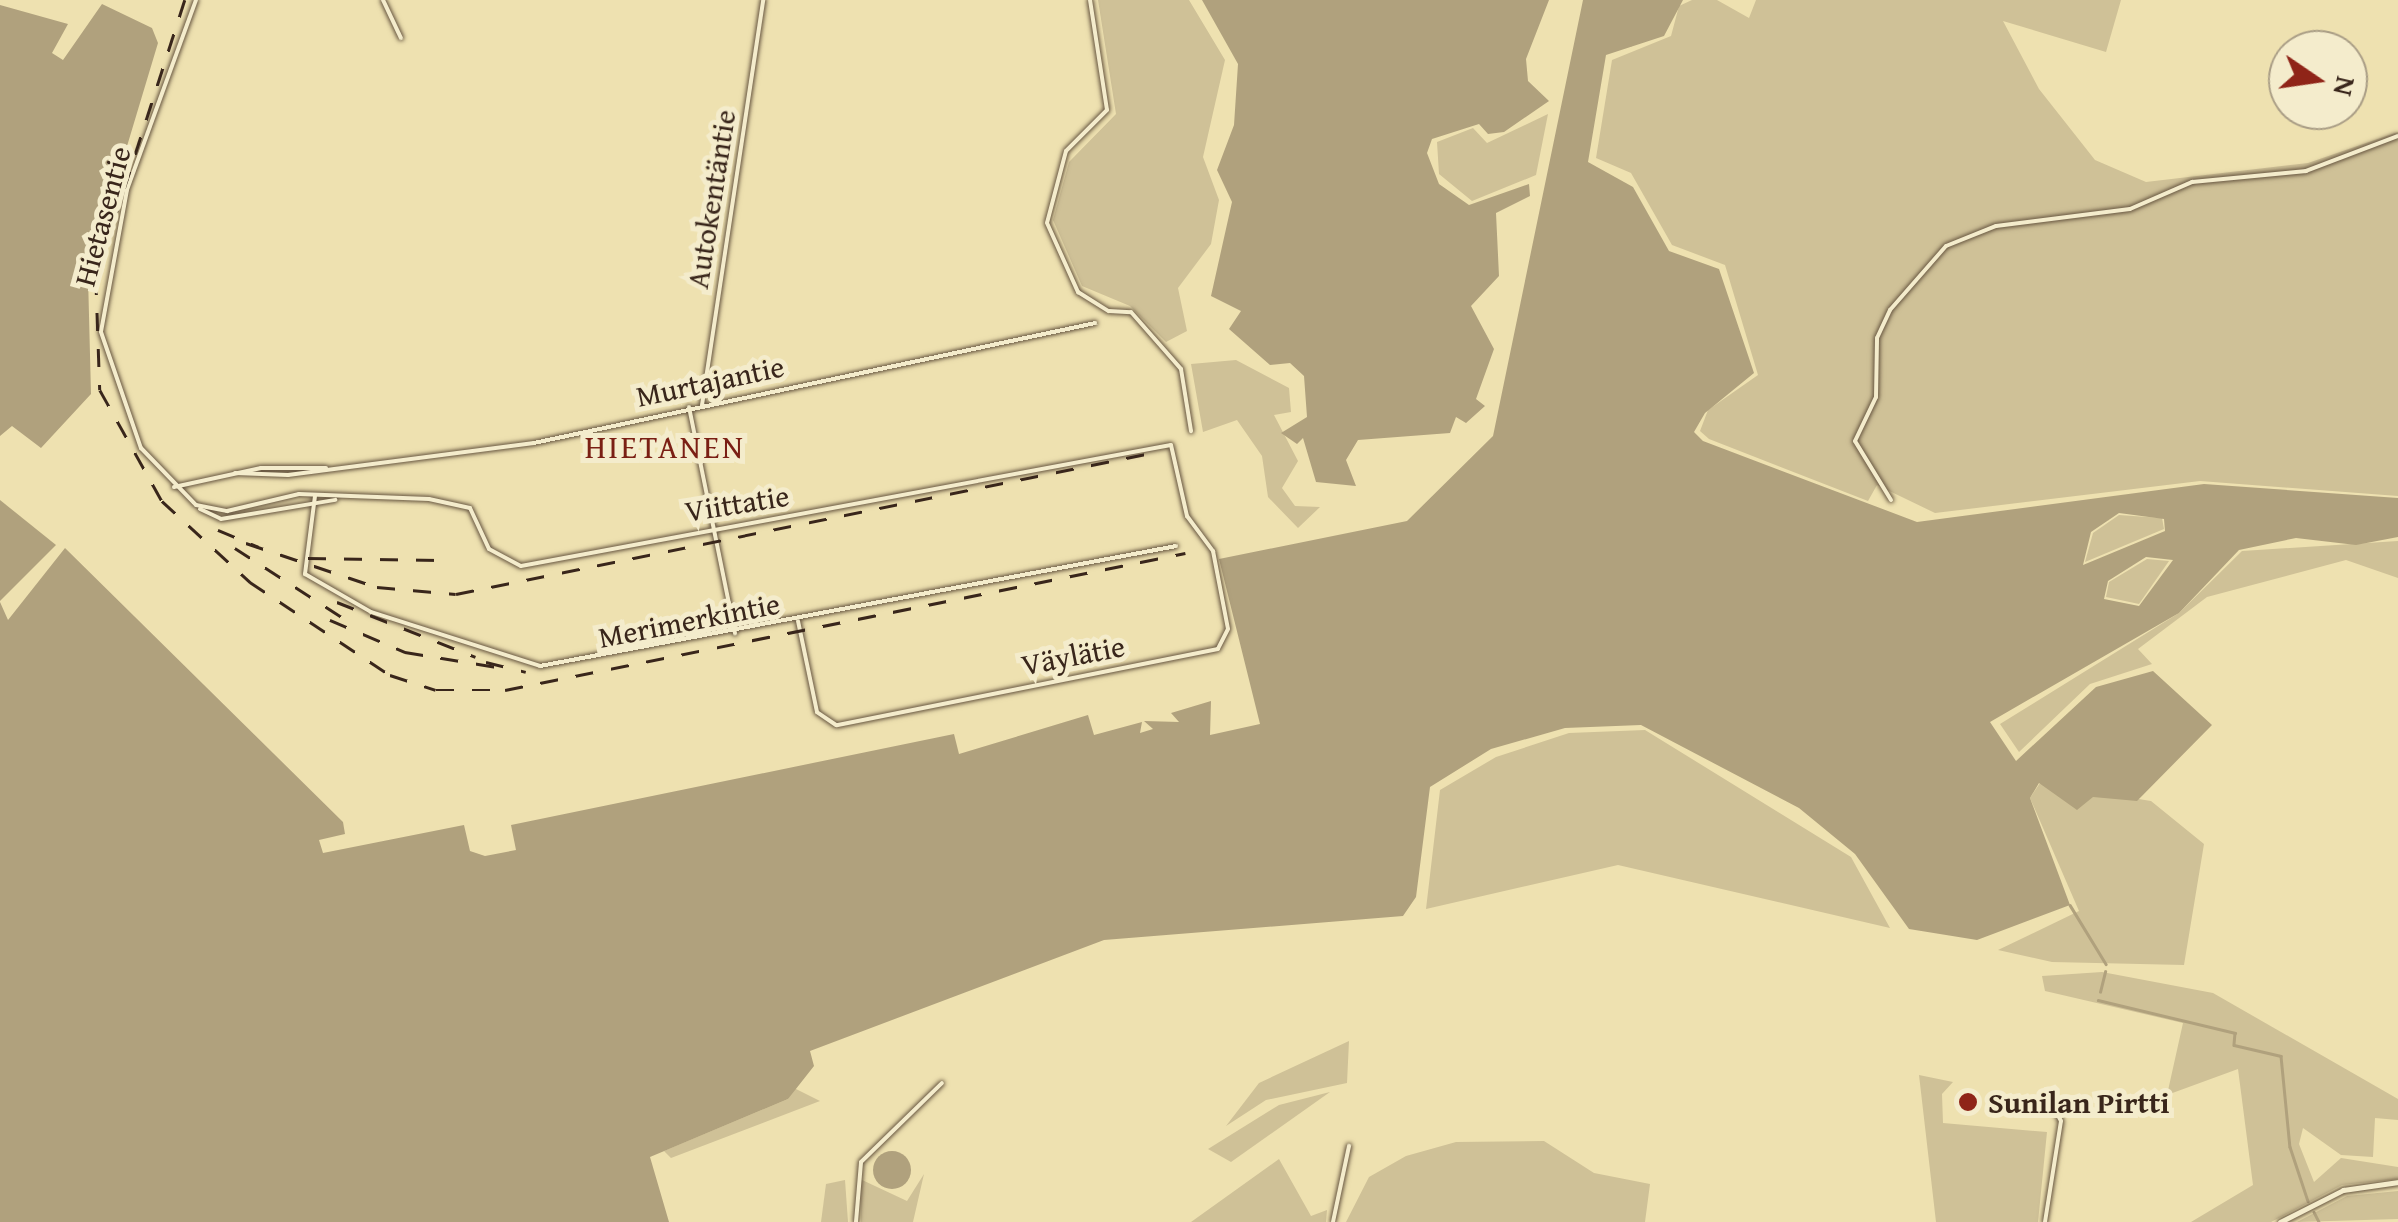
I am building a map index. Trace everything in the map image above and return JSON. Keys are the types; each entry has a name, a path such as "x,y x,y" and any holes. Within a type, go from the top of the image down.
{"street":[{"name":"Hietasentie","path":"174,487 141,448 107,372 102,300 127,190 196,0"},
{"path":"383,0 402,38"},
{"name":"Autokentäntie","path":"702,405 763,0"},
{"path":"1090,0 1107,110 1066,152 1046,222 1078,292 1109,311 1131,312 1181,369 1190,431"},
{"path":"1891,500 1854,441 1876,398 1884,324 1946,246 1996,226 2130,210 2192,182 2306,171 2398,136"},
{"name":"Murtajantie","path":"332,468 534,443 1095,323"},
{"path":"690,408 735,634"},
{"name":"Viittatie","path":"196,505 213,512 314,496 470,508 490,549 522,566 1172,445"},
{"name":"Väylätie","path":"798,621 817,712 836,725 1218,649 1228,629 1214,551 1187,516 1172,445"},
{"path":"174,487 235,473 296,466 332,468"},
{"path":"235,473 332,468"},
{"name":"Viittatie","path":"174,487 221,519 340,499"},
{"name":"Merimerkintie","path":"314,496 305,574 370,612 502,659 568,667 1176,546"},
{"path":"856,1222 861,1162 942,1083"},
{"path":"2045,1222 2061,1121 2050,1100"},
{"path":"1333,1222 1349,1146"},
{"path":"2280,1222 2343,1190 2398,1182"}],"shaded area":[{"path":"1098,0 1189,0 1225,60 1203,157 1219,200 1211,244 1178,288 1187,331 1166,342 1130,306 1082,286 1053,220 1069,162 1116,114"},
{"path":"1202,0 1549,0 1526,59 1528,81 1549,101 1504,132 1488,134 1479,124 1432,139 1427,153 1439,184 1469,205 1529,184 1530,196 1496,213 1499,276 1471,306 1494,349 1476,399 1485,406 1466,423 1456,417 1450,433 1358,440 1346,460 1356,486 1316,482 1303,438 1297,444 1281,433 1307,417 1304,376 1290,363 1270,365 1229,329 1241,311 1211,296 1232,202 1217,170 1234,125 1238,64"},
{"path":"1583,0 1683,0 1664,36 1606,55 1588,162 1633,187 1669,251 1719,269 1754,373 1705,413 1694,432 1703,441 1917,522 2204,484 2398,498 2398,537 2356,545 2296,538 2239,550 2179,613 1990,722 2016,761 2096,687 2153,671 2212,725 2137,801 2093,797 2077,810 2039,783 2030,798 2070,905 1977,940 1909,929 1855,854 1799,808 1641,725 1565,728 1491,749 1430,787 1416,897 1403,916 1104,940 810,1051 814,1066 788,1099 650,1157 669,1222 0,1222 0,602 8,620 65,548 343,822 345,834 319,840 323,853 464,825 470,851 485,856 516,850 511,825 954,734 959,754 1088,715 1094,735 1142,722 1140,733 1153,729 1144,721 1179,722 1171,713 1211,701 1210,735 1260,724 1219,559 1407,521 1493,436","holes":["2119,513 2164,519 2165,531 2083,565 2091,532","2146,557 2173,560 2139,606 2104,599 2108,581"]},
{"path":"1692,0 1717,0 1749,18 1756,0 2121,0 2106,52 2003,21 2039,89 2095,160 2146,182 2308,163 2398,132 2398,496 2200,481 1935,513 1877,485 1868,501 1709,439 1700,431 1708,410 1758,375 1725,265 1672,245 1631,173 1596,158 1612,60 1671,36 1679,6"},
{"path":"102,4 152,28 158,43 88,276 91,394 41,448 12,426 0,436 0,5 68,24 52,53 63,60"},
{"path":"1548,114 1536,175 1472,201 1439,174 1437,142 1473,128 1487,143"},
{"path":"1236,360 1289,388 1291,412 1274,415 1298,461 1282,488 1295,506 1320,507 1298,528 1268,497 1262,456 1237,420 1203,432 1191,364"},
{"path":"0,500 56,545 0,601"},
{"path":"2119,515 2162,518 2164,529 2085,562 2093,533"},
{"path":"2398,541 2398,578 2346,560 2207,597 2138,649 2152,664 2090,684 2019,752 2000,724 2179,613 2242,551"},
{"path":"2147,559 2169,561 2139,604 2106,597 2109,582"},
{"path":"1645,730 1851,857 1890,928 1618,865 1426,909 1440,790 1496,757 1569,733"},
{"path":"2040,783 2151,801 2204,844 2184,965 2052,962 1998,950 2079,911 2030,798"},
{"path":"2102,972 2213,993 2398,1099 2398,1120 2375,1118 2373,1157 2341,1155 2303,1128 2299,1144 2314,1182 2341,1158 2398,1167 2398,1179 2342,1185 2271,1222 2191,1222 2253,1185 2238,1069 2167,1095 2183,1023 2045,991 2042,976"},
{"path":"1349,1041 1347,1083 1266,1100 1226,1126 1259,1083"},
{"path":"1919,1075 1953,1082 1942,1094 1943,1123 2047,1132 2038,1222 1936,1222"},
{"path":"794,1088 820,1101 671,1158 664,1151 788,1099"},
{"path":"1330,1092 1231,1162 1208,1149 1279,1105"},
{"path":"1544,1141 1594,1173 1650,1184 1645,1222 1346,1222 1369,1177 1406,1156 1456,1142"},
{"path":"892,1151 906,1156 911,1170 906,1184 892,1189 878,1184 873,1170 878,1156"},
{"path":"1279,1159 1311,1216 1327,1210 1326,1222 1191,1222"},
{"path":"924,1174 913,1222 861,1222 860,1179 907,1201"},
{"path":"845,1180 848,1222 821,1222 826,1184"},
{"path":"2398,1191 2398,1219 2297,1222 2347,1196"}],"waterway":[{"path":"2070,905 2106,964"},
{"path":"2100,992 2105,972"},
{"path":"2098,1000 2235,1033 2234,1045 2281,1056 2290,1147 2308,1201"},
{"path":"2314,1212 2319,1222"}],"railway":[{"path":"185,0 96,277 100,390 162,501 250,582 390,675 436,690 505,690 1185,553"},
{"path":"246,543 377,587 456,594 1156,452"},
{"path":"218,530 259,547"},
{"path":"235,548 348,621"},
{"path":"308,558 440,560"},
{"path":"337,602 476,657"},
{"path":"330,620 405,652 497,667"},
{"path":"486,662 526,672"}],"place":[{"name":"Sunilan Pirtti","path":"1968,1102"}],"district":[{"name":"HIETANEN","path":"665,447"}]}
